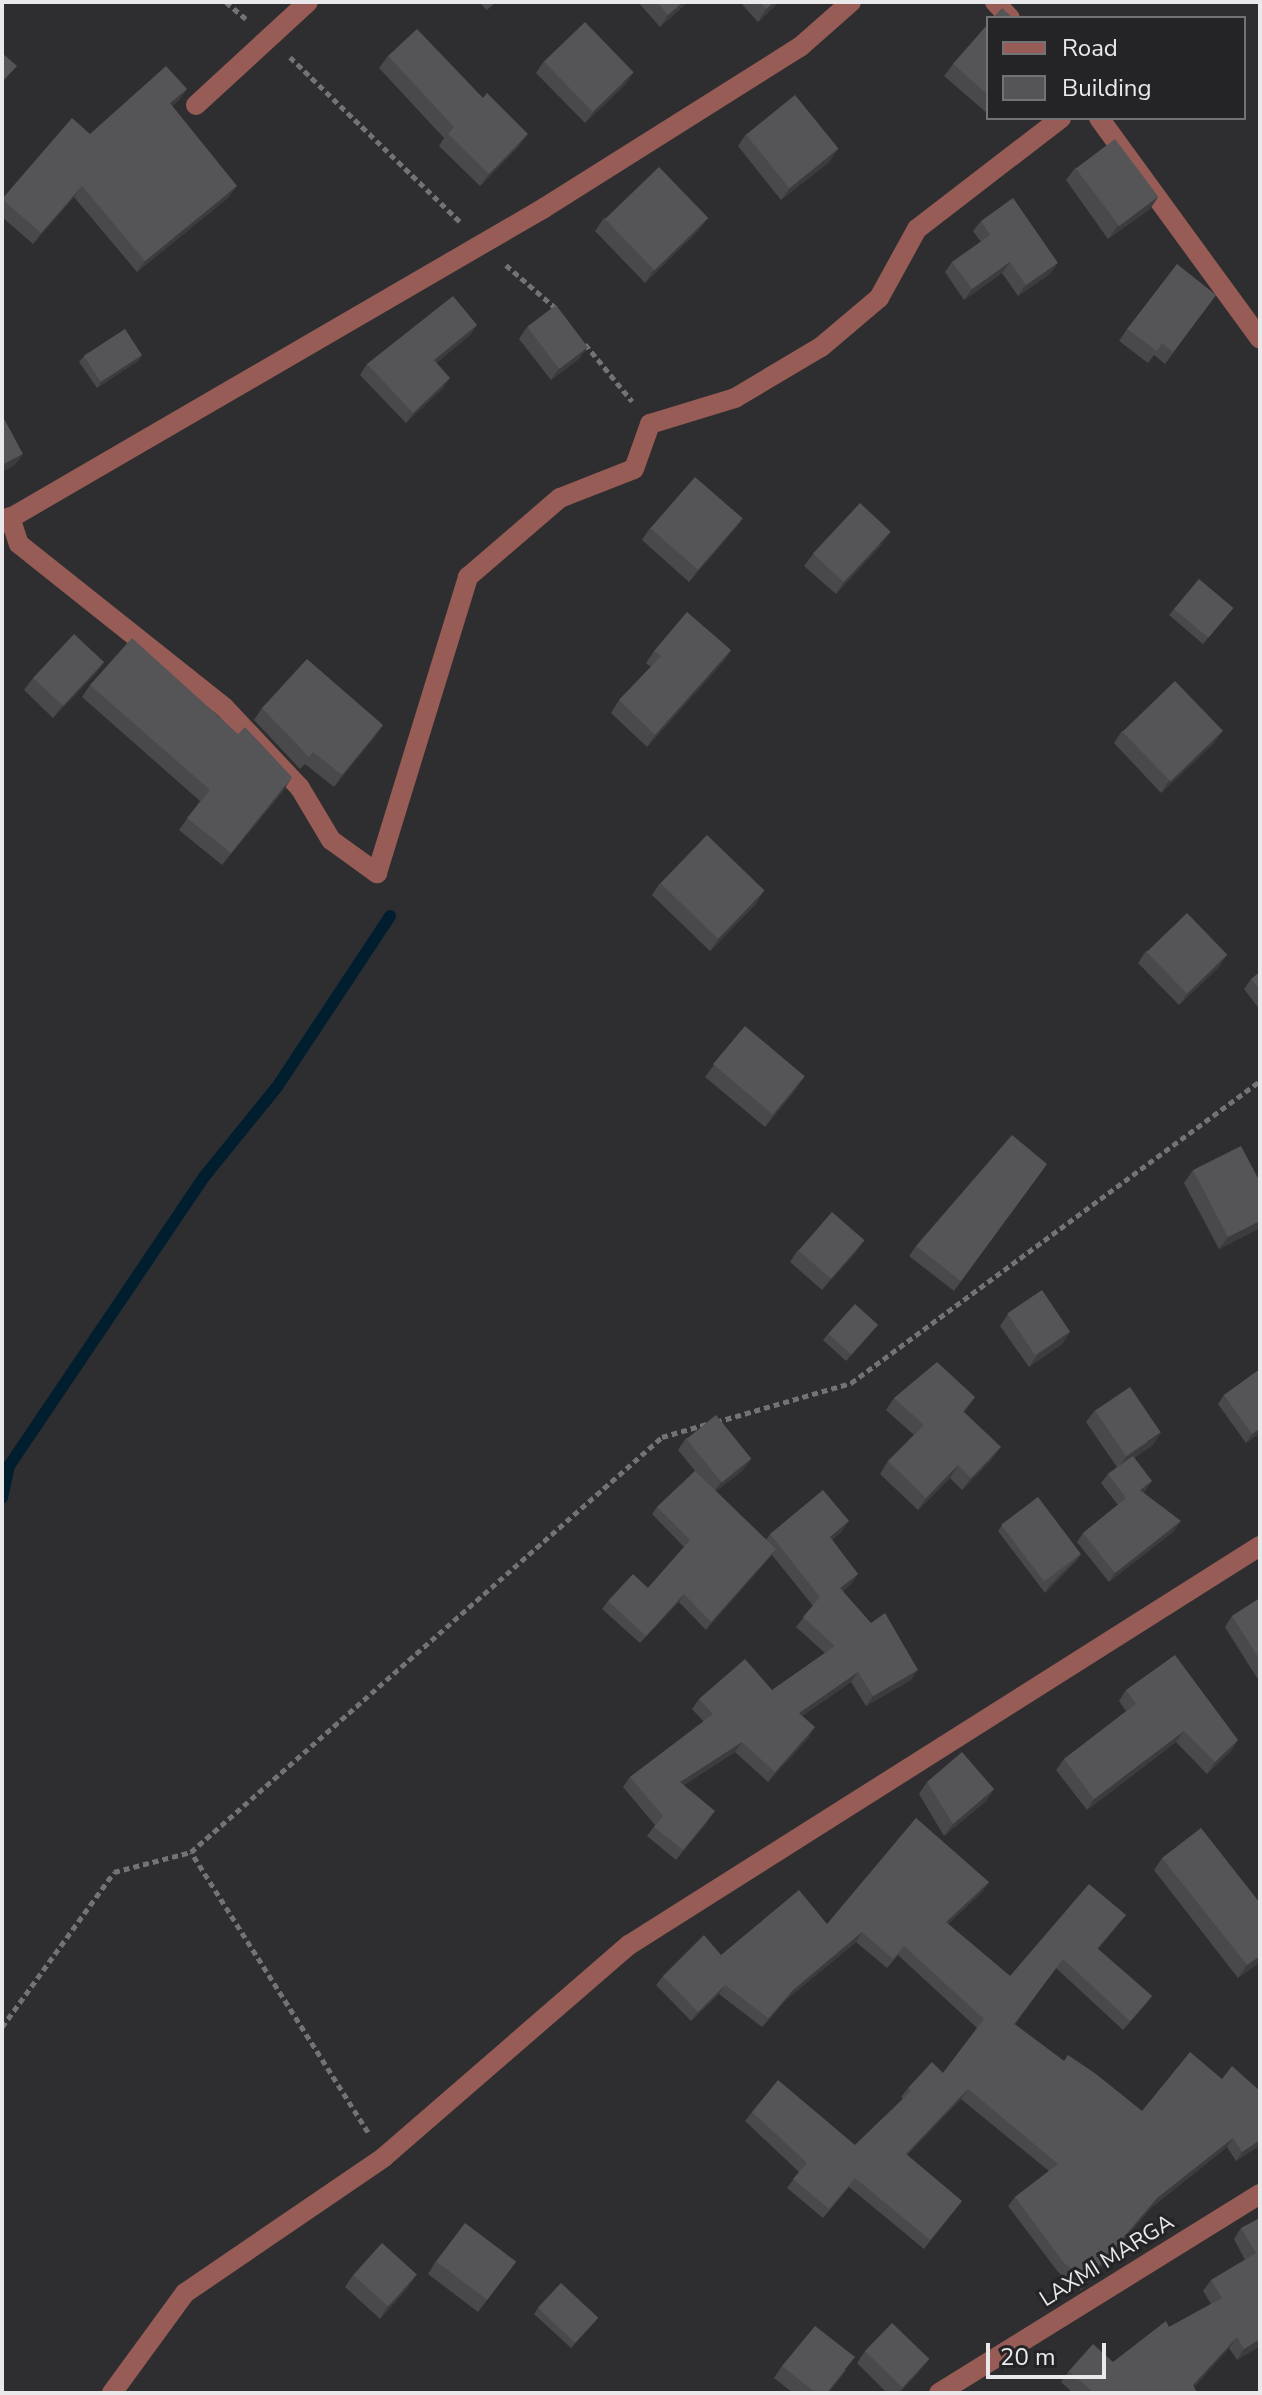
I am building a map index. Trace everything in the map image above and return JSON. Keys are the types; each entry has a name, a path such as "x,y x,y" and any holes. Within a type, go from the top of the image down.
{"street":[{"path":"196,105 308,2"},
{"path":"851,2 800,47 482,244 6,520 19,544 224,707 300,788 331,840 377,873 468,577 560,498 634,469 650,424 735,398 821,347 879,298 917,229 1058,120"},
{"path":"1100,120 1260,339"},
{"path":"112,2393 185,2293 384,2157 629,1945 1260,1546"},
{"name":"LAXMI MARGA","path":"939,2393 1260,2194"}],"path":[{"path":"226,2 269,38 482,244 561,314"},
{"path":"581,339 650,424"},
{"path":"2,2027 114,1872 191,1852 662,1437 851,1383 1260,1081"},
{"path":"191,1852 384,2157"}],"building":[{"path":"657,2 683,2 668,15"},
{"path":"760,2 774,2 766,9"},
{"path":"1002,8 1011,16 995,16"},
{"path":"585,22 634,72 593,112 544,62"},
{"path":"986,26 986,93 953,64"},
{"path":"417,29 483,98 487,93 528,134 489,174 448,134 454,127 388,56"},
{"path":"2,53 17,66 2,82"},
{"path":"166,66 187,89 170,103 237,186 145,261 82,186 41,233 2,199 72,118 90,134"},
{"path":"795,95 838,149 789,188 746,135"},
{"path":"1115,139 1158,197 1119,226 1076,168"},
{"path":"659,167 708,218 654,270 605,219"},
{"path":"1013,198 1058,263 1026,285 1010,262 972,289 952,262 990,235 981,221"},
{"path":"1177,264 1216,295 1173,352 1162,343 1157,351 1127,329"},
{"path":"453,296 477,325 434,360 450,378 413,413 367,364"},
{"path":"556,305 588,347 559,369 527,327"},
{"path":"125,329 142,355 101,382 84,356"},
{"path":"2,415 23,454 2,465"},
{"path":"695,477 743,518 698,570 650,528"},
{"path":"860,503 891,532 844,582 813,553"},
{"path":"1199,579 1233,608 1208,638 1174,609"},
{"path":"687,612 731,650 655,735 619,700 661,656 654,651"},
{"path":"74,634 104,662 63,706 33,678"},
{"path":"132,638 238,734 245,727 292,777 231,853 187,818 210,790 90,685"},
{"path":"307,659 383,725 342,775 313,752 309,757 262,708"},
{"path":"1175,681 1223,731 1170,781 1122,732"},
{"path":"707,835 765,891 718,939 660,883"},
{"path":"1187,913 1227,955 1187,994 1147,952"},
{"path":"1260,972 1260,990 1251,979"},
{"path":"745,1026 805,1076 773,1114 713,1064"},
{"path":"1012,1135 1047,1164 961,1281 916,1246"},
{"path":"1241,1146 1260,1182 1260,1221 1228,1237 1193,1170"},
{"path":"832,1212 864,1240 831,1279 799,1250"},
{"path":"1042,1290 1070,1331 1035,1355 1007,1313"},
{"path":"855,1304 878,1325 851,1354 828,1334"},
{"path":"937,1362 975,1397 963,1411 1001,1447 971,1478 958,1465 926,1498 888,1461 924,1425 894,1398"},
{"path":"1260,1369 1260,1428 1252,1434 1224,1395"},
{"path":"1130,1387 1161,1433 1126,1456 1095,1410"},
{"path":"716,1415 751,1459 722,1482 686,1439"},
{"path":"1133,1456 1152,1481 1140,1490 1181,1521 1115,1573 1083,1533 1126,1498 1108,1474"},
{"path":"695,1471 776,1549 711,1622 684,1594 646,1636 608,1601 633,1574 648,1588 690,1540 657,1507"},
{"path":"823,1490 849,1521 830,1537 858,1574 840,1588 871,1623 885,1613 918,1670 873,1696 858,1672 799,1713 815,1727 775,1772 742,1742 680,1782 715,1811 683,1850 654,1827 663,1816 630,1777 713,1714 699,1699 745,1659 772,1690 835,1646 803,1617 820,1597 770,1534"},
{"path":"1038,1497 1081,1554 1044,1581 1001,1525"},
{"path":"1260,1598 1260,1660 1232,1616"},
{"path":"1175,1655 1238,1740 1215,1762 1184,1731 1094,1799 1064,1759 1136,1704 1126,1690"},
{"path":"962,1752 994,1789 953,1824 927,1782"},
{"path":"916,1818 989,1882 946,1922 1010,1976 1089,1884 1126,1915 1097,1948 1152,1996 1130,2021 1063,1959 1014,2024 1064,2061 1068,2055 1096,2074 1142,2111 1190,2052 1222,2079 1232,2066 1260,2091 1260,2140 1242,2152 1233,2138 1157,2198 1087,2280 1064,2263 1015,2197 1058,2164 968,2089 906,2154 962,2201 930,2240 855,2178 829,2209 793,2179 807,2163 752,2112 778,2080 855,2145 911,2091 908,2088 932,2062 943,2073 984,2019 904,1946 893,1959 862,1932 793,1990 768,2018 725,1985 698,2012 663,1976 704,1935 721,1955 799,1890 827,1924"},
{"path":"1201,1828 1260,1903 1260,1956 1247,1965 1162,1858"},
{"path":"1260,2218 1260,2339 1244,2349 1237,2337 1193,2385 1197,2393 1094,2393 1069,2371 1093,2344 1113,2362 1166,2321 1169,2327 1222,2298 1211,2280 1256,2253 1241,2228"},
{"path":"465,2223 516,2262 487,2300 436,2261"},
{"path":"382,2243 417,2274 388,2306 353,2275"},
{"path":"561,2283 598,2318 575,2343 538,2308"},
{"path":"892,2323 929,2359 902,2387 865,2351"},
{"path":"815,2326 855,2357 826,2393 816,2393 782,2366"}],"waterway":[{"path":"2,1498 9,1466 204,1177 277,1087 390,916"}]}
